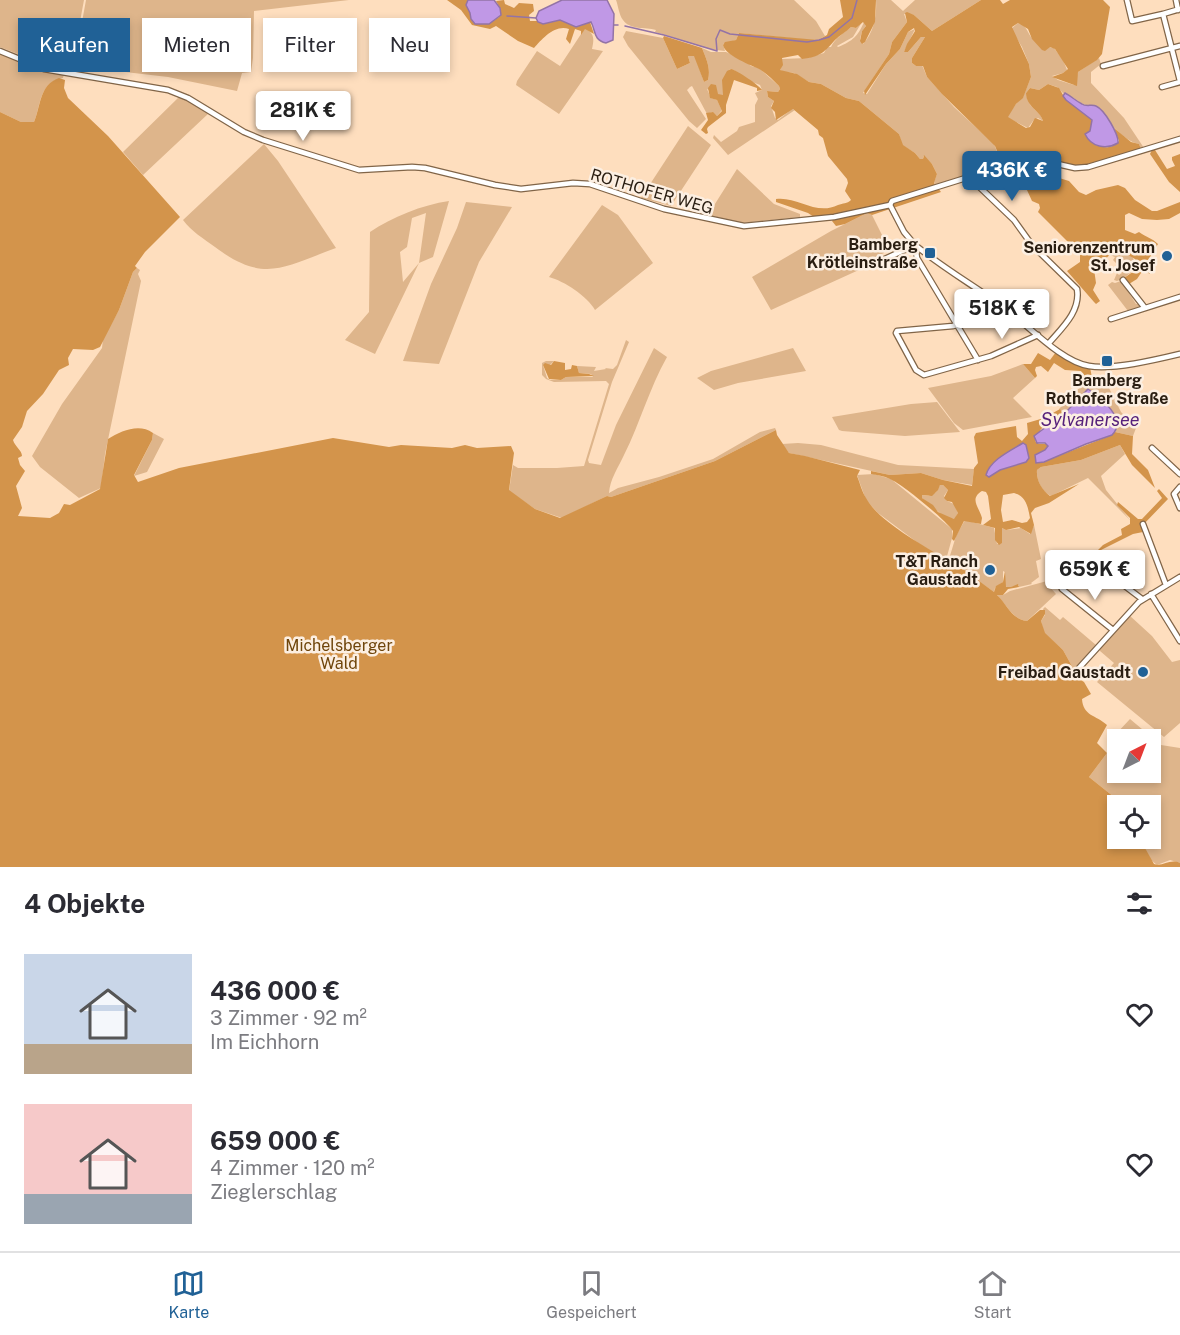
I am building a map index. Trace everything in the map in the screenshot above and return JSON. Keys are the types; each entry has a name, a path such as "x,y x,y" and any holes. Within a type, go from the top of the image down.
{"street":[{"path":"1126,0 1132,21 1179,10 1176,0"},
{"path":"1162,87 1180,82 1163,14"},
{"path":"1103,66 1180,46"},
{"name":"ROTHOFER WEG","path":"0,51 44,69 168,90 199,104 244,132 263,140 359,170 412,167 521,189 573,183 590,184 664,209 744,226 834,217 890,205 892,201 969,177 1016,159 1040,160 1075,168 1096,166 1180,139"},
{"path":"969,177 1015,221 1032,245 1077,289 1078,298 1072,315 1049,343"},
{"path":"890,205 904,232 915,245 1005,308 1068,358 1080,364 1096,367 1180,354"},
{"path":"874,264 915,245"},
{"path":"915,245 917,258 978,360"},
{"path":"1123,280 1145,308"},
{"path":"1111,319 1180,297"},
{"path":"1005,308 956,326 897,331 897,337 922,375 1005,351 1038,335"},
{"path":"1152,448 1180,474"},
{"path":"1180,487 1174,494 1180,508"},
{"path":"1143,524 1166,585"},
{"path":"1087,562 1113,577 1142,599"},
{"path":"1078,668 1142,599 1180,577"},
{"path":"1062,589 1113,630"},
{"path":"1151,594 1180,641"}],"shaded area":[{"path":"0,0 84,0 81,18 18,18 18,54 0,47"},
{"path":"86,0 349,0 254,11 251,72 242,73 237,91 168,77 125,72 130,72 130,18 83,18"},
{"path":"616,0 794,0 816,21 825,36 818,40 810,40 739,33 736,40 723,44 725,51 716,50 655,32 656,30 638,28 626,23"},
{"path":"876,0 891,0 903,11 915,0 981,0 932,31 914,15 904,14 907,22 892,42 889,54 863,93 867,94 886,64 900,49 908,32 915,29 904,52 908,52 921,37 925,37 912,58 912,63 916,66 922,65 927,77 954,107 994,144 1000,159 1003,160 1001,162 936,186 934,182 937,174 932,164 923,156 923,159 920,159 902,145 899,134 859,101 846,98 794,73 780,70 781,59 807,58 824,53 827,47 831,47 851,27 856,28 862,22 853,37 837,46 843,45 851,40 860,31 864,22 866,26 860,39 863,44 874,23"},
{"path":"1018,23 1025,27 1036,41 1054,48 1063,60 1067,70 1052,76 1058,80 1074,85 1078,72 1099,58 1101,64 1091,72 1091,83 1124,118 1144,148 1141,150 1139,144 1120,134 1093,105 1081,103 1064,94 1057,87 1048,84 1039,90 1030,88 1026,93 1029,103 1043,121 1038,118 1028,128 1008,118 1023,97 1031,77 1029,64 1022,47 1011,29"},
{"path":"585,28 591,32 593,37 592,49 603,51 559,114 516,85 517,81 537,51 560,66"},
{"path":"626,31 663,38 677,69 690,63 688,56 695,56 704,82 708,80 709,71 702,48 711,52 726,52 744,60 751,66 759,68 779,86 778,92 767,91 768,97 774,101 771,106 775,118 778,120 792,109 795,110 728,155 713,138 714,135 721,142 739,127 755,122 755,105 758,99 755,93 762,90 760,85 730,69 723,80 723,95 707,89 711,98 717,100 722,110 717,116 712,112 707,114 692,86 690,87 687,90 706,119 697,128 628,46 623,37"},
{"path":"0,52 18,58 18,72 64,74 63,78 55,80 45,89 34,122 21,122 0,112"},
{"path":"179,97 209,113 143,175 123,152"},
{"path":"688,126 711,145 671,206 641,198"},
{"path":"264,144 278,161 336,248 288,266 261,269 232,258 198,235 183,220"},
{"path":"737,169 774,204 800,214 800,217 742,223 708,215"},
{"path":"449,201 433,257 419,263 375,354 345,340 369,312 370,232 408,212","holes":["426,213 419,263 403,282 400,252 407,247 412,218"]},
{"path":"466,202 512,207 479,262 439,364 403,361 431,284 457,228"},
{"path":"602,205 618,215 653,263 595,310 575,290 549,277"},
{"path":"867,213 872,215 888,247 883,251 884,253 871,259 872,264 771,310 752,277"},
{"path":"1115,251 1132,256 1137,267 1123,279 1121,277 1122,279 1117,281 1114,280 1117,273 1119,275 1122,273 1113,260 1115,257 1110,255"},
{"path":"137,268 140,270 138,274 141,281 105,454 101,488 79,498 40,467 32,456 62,404 102,348 103,339 119,310 133,272"},
{"path":"1121,281 1140,307 1128,311 1108,285"},
{"path":"626,340 629,342 612,382 589,463 601,465 616,425 654,348 667,357 613,478 609,493 618,488 713,459 760,432 775,428 776,430 715,461 611,497 607,496 562,518 535,509 509,491 513,465 518,468 584,466 609,384 606,381 554,382 546,379 542,375 542,363 554,361 550,365 543,365 547,378 550,380 561,380 566,377 593,377 591,374 579,373 577,366 596,367 594,371 605,368 613,369 617,365"},
{"path":"793,348 806,371 738,383 714,390 697,378 711,371"},
{"path":"1023,364 1035,378 1013,398 1032,417 963,430 954,423 928,388 991,376"},
{"path":"1089,378 1106,382 1121,412 1136,428 1133,436 1115,432 1116,419 1110,408 1089,389 1063,414 1059,409"},
{"path":"937,402 960,432 905,436 842,431 839,430 832,417 911,404"},
{"path":"153,433 164,439 147,472 134,476 152,440"},
{"path":"782,444 821,445 898,465 974,469 972,485 921,473 890,475 789,453"},
{"path":"1120,445 1125,454 1101,476 1106,490 1130,520 1088,478 1051,496 1040,485 1037,470 1041,467 1081,460"},
{"path":"874,474 891,479 952,529 946,560 918,543 878,513 866,500 857,475"},
{"path":"940,485 948,490 944,496 947,501 954,504 958,513 955,519 941,514 922,498 922,495 929,496 936,492"},
{"path":"965,520 994,528 997,544 1002,543 1002,528 1006,530 1021,528 1030,534 1034,525 1041,559 1036,561 1039,577 1032,584 1008,588 1005,586 1005,572 1003,571 1003,582 995,588 994,592 953,563 949,559 956,536"},
{"path":"1047,581 1056,594 1027,621 1013,614 996,594 1003,595"},
{"path":"1045,607 1060,620 1063,617 1096,645 1071,673 1073,668 1063,650 1044,633 1041,621 1045,615 1043,609"},
{"name":"Freibad Gaustadt","path":"1129,615 1152,636 1172,662 1180,660 1180,723 1164,737 1161,735 1161,729 1154,729 1097,682 1114,663 1099,648"},
{"path":"1130,719 1142,729 1121,729"},
{"path":"1161,745 1180,748 1180,863 1170,860 1157,865 1151,860 1145,849 1161,849 1161,795 1112,795 1089,777 1107,753 1107,783 1161,783"}],"green space":[{"path":"447,0 468,0 466,5 474,23 489,24 499,17 501,10 496,1 504,0 505,4 514,8 519,3 533,4 534,11 529,15 530,21 542,24 560,20 576,27 590,22 594,34 585,29 581,35 581,31 575,29 570,44 566,39 569,29 554,30 534,48 518,41 496,26 490,29 472,25 461,10"},
{"path":"840,0 876,0 875,22 865,42 862,44 860,41 862,31 866,26 863,22 856,28 851,27 818,55 802,59 798,55 782,58 783,65 780,70 797,74 809,82 821,84 846,98 859,101 899,134 903,145 920,159 923,159 924,155 937,174 934,183 941,192 872,215 867,213 836,226 832,221 836,215 814,217 776,202 776,199 784,199 814,207 830,208 851,200 845,191 847,179 828,156 818,130 793,109 776,120 775,112 771,108 774,101 768,97 767,91 778,92 779,86 760,69 732,56 723,45 725,42 736,40 739,33 818,40 827,35 829,29 843,17"},
{"path":"981,0 1000,0 1003,4 1010,0 1103,0 1110,7 1102,54 1078,72 1077,86 1052,77 1068,69 1055,49 1050,47 1045,51 1042,50 1032,39 1028,29 1018,23 1012,27 1029,64 1031,77 1023,98 1008,117 1026,128 1030,127 1035,118 1043,121 1028,102 1026,93 1030,88 1039,90 1048,84 1059,88 1066,100 1091,119 1090,131 1085,134 1092,142 1106,147 1115,145 1119,141 1114,128 1131,142 1139,144 1141,149 1090,165 1070,165 1028,157 1001,160 995,146 942,94 927,77 923,66 916,66 912,63 912,58 925,37 921,37 908,52 904,52 915,31 914,28 908,32 900,49 886,64 865,95 864,91 889,54 892,42 907,22 905,13 914,15 932,31"},
{"path":"664,36 702,48 708,67 708,80 704,82 694,56 688,56 690,63 677,69"},
{"path":"731,69 748,78 762,90 757,91 757,88 734,80 726,105 726,113 708,127 706,134 701,130 708,120 706,113 713,112 717,116 722,111 717,100 710,98 708,88 711,84 716,85 718,94 723,95 722,80 727,71"},
{"name":"Michelsberger Wald","path":"59,78 65,80 64,88 68,98 108,136 180,217 145,252 135,266 137,268 133,272 119,310 100,347 93,350 73,349 68,358 69,365 59,370 43,394 27,411 22,427 13,440 22,454 18,458 25,471 16,486 22,508 18,516 50,518 59,513 64,504 70,505 100,489 108,439 136,428 153,433 152,440 134,475 138,482 179,468 333,438 389,447 401,445 452,448 465,445 477,448 511,446 514,453 509,490 535,509 560,518 607,496 611,497 715,461 776,430 789,453 860,470 857,476 872,507 902,532 945,559 947,564 956,564 994,592 996,586 1003,582 1005,571 1006,587 1018,584 1019,587 1008,589 1003,595 997,595 1017,617 1027,621 1040,610 1045,610 1041,621 1045,633 1063,650 1073,668 1071,674 1084,682 1091,694 1082,699 1085,709 1107,725 1097,743 1107,753 1089,777 1112,795 1107,795 1107,849 1146,849 1154,864 1176,862 1180,863 1180,867 0,867 0,112 21,122 34,122 44,91 52,81"},
{"path":"1152,150 1155,150 1167,169 1175,166 1172,157 1180,154 1180,192 1169,182 1150,154"},
{"path":"1028,163 1046,174 1069,181 1079,192 1086,195 1118,185 1125,188 1135,200 1152,211 1180,202 1180,213 1169,219 1142,219 1129,213 1125,215 1125,230 1135,234 1139,232 1158,244 1147,262 1150,274 1143,270 1137,279 1129,284 1124,278 1137,269 1135,259 1123,252 1113,252 1094,269 1096,283 1093,290 1100,301 1096,304 1067,271 1080,262 1080,254 1038,212 1039,204 1032,201 1022,179 1018,179 1015,188 1009,181 1016,170"},
{"path":"1056,352 1090,367 1092,378 1085,384 1079,380 1083,374 1081,371 1065,370 1054,363 1048,372 1041,366 1036,367 1037,376 1035,378 1023,364 1031,364 1038,353 1050,360"},
{"path":"554,361 565,363 565,370 571,369 572,365 577,366 579,373 594,376 549,379 543,365 545,363 551,365"},
{"path":"1060,409 1063,414 1041,429 1035,441 1039,444 1047,444 1047,449 1035,455 1058,456 1115,432 1133,436 1132,454 1148,470 1155,488 1132,465 1120,445 1081,460 1041,467 1037,470 1039,481 1050,496 1079,484 1049,503 1035,508 1031,513 1034,525 1031,534 1019,527 1006,530 1002,528 1002,543 999,545 995,540 995,528 983,525 991,519 986,492 982,491 975,500 982,518 981,524 964,521 954,541 953,531 923,503 896,482 871,474 871,471 890,475 921,473 972,486 974,468 978,463 974,437 976,433 1016,426 1017,437 1022,441 1028,434 1027,423 1044,418","holes":["940,485 948,490 944,498 952,502 958,513 954,519 938,512 933,505 922,498 922,495 932,496","1014,493 1026,503 1030,518 1027,522 1012,520 1003,522 1001,510 1003,495"]},
{"path":"1159,489 1168,499 1142,526 1143,532 1133,534 1099,551 1096,555 1096,564 1088,560 1103,545 1122,535 1121,529 1130,524 1130,518 1117,505 1118,502 1138,519 1142,519 1162,498 1157,491"}],"water":[{"path":"468,0 494,0 500,8 501,15 489,24 475,24 466,5"},
{"path":"562,0 607,0 614,14 613,40 606,43 599,40 591,22 576,27 560,20 543,24 538,22 536,18 539,11"},
{"path":"1065,93 1084,105 1094,105 1100,108 1111,123 1118,143 1104,147 1091,142 1085,134 1090,131 1092,120 1066,100 1063,96"},
{"name":"Sylvanersee","path":"1088,389 1106,403 1115,416 1116,429 1112,435 1044,462 1036,463 1035,455 1048,446 1045,443 1037,443 1034,436 1067,411"},
{"path":"1023,443 1026,445 1029,458 1026,462 1000,470 989,477 986,475 996,460"}],"waterway":[{"path":"625,26 717,51 716,39 720,30 730,34 807,42 829,37 852,18 857,0"},
{"path":"507,16 536,18"}],"place":[{"name":"Bamberg Krötleinstraße","path":"930,253"},
{"name":"Seniorenzentrum St. Josef","path":"1167,256"},
{"name":"Bamberg Rothofer Straße","path":"1107,361"},
{"name":"T&T Ranch Gaustadt","path":"990,570"},
{"name":"Freibad Gaustadt","path":"1143,672"}]}
